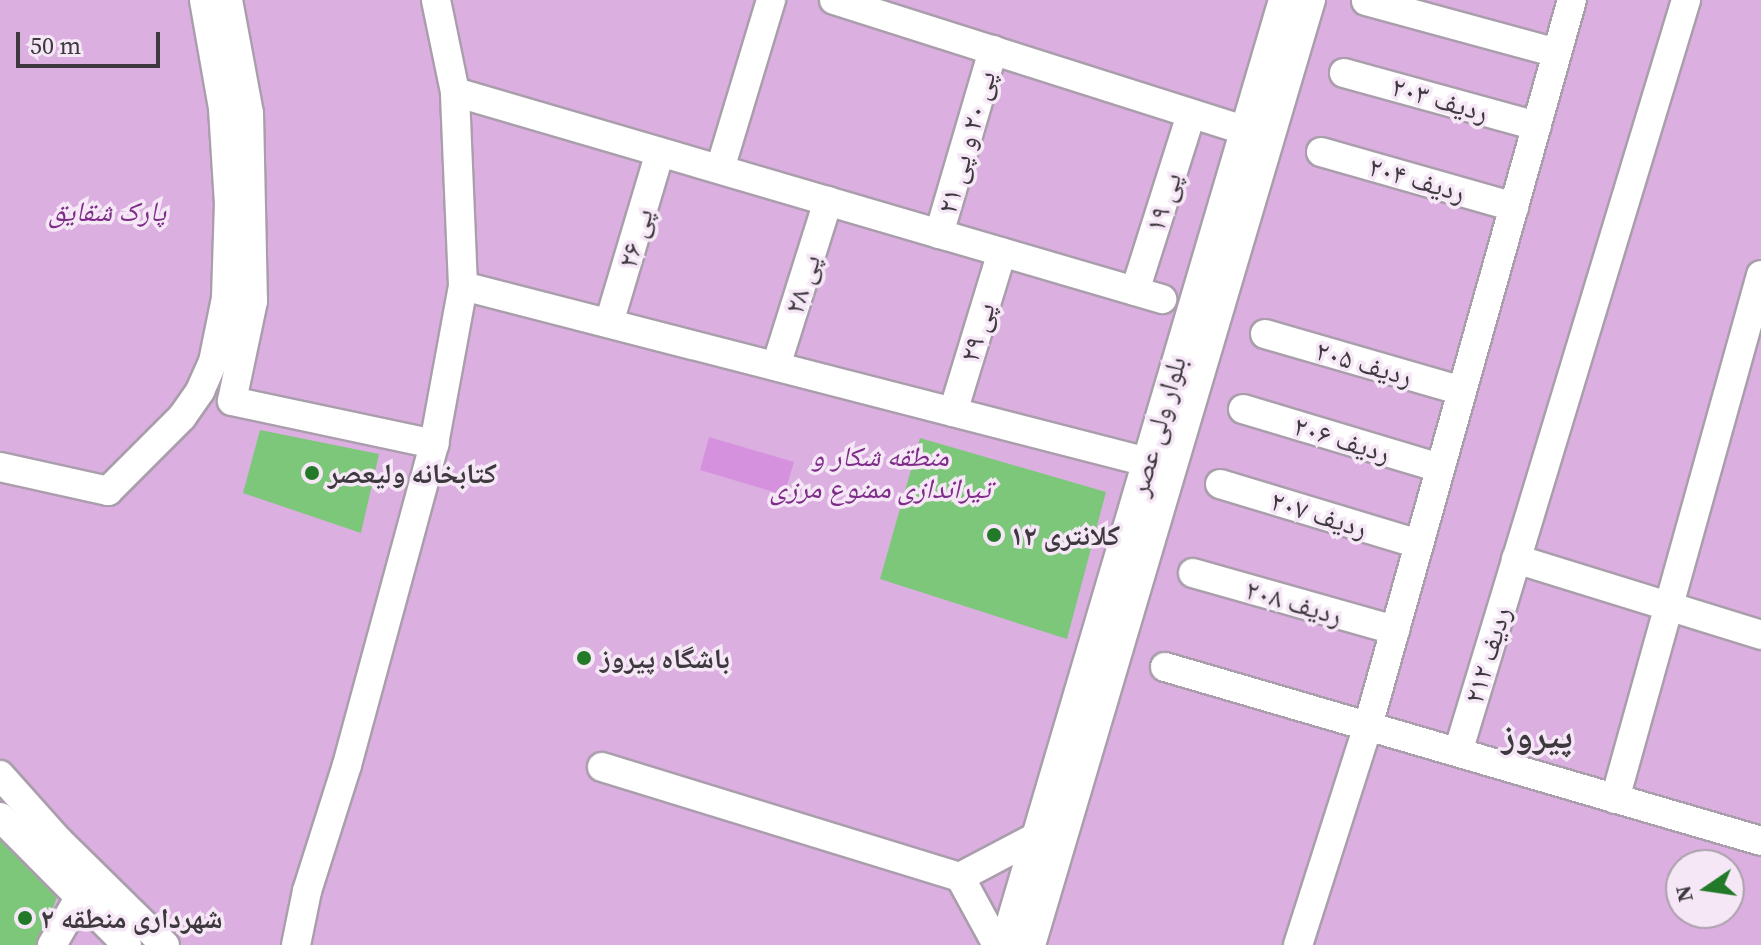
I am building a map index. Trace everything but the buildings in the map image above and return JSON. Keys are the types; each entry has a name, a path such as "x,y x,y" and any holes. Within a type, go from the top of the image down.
{"street":[{"path":"0,467 108,491 182,417 209,372 226,298 229,204 223,108 204,0"},
{"path":"228,0 249,113 253,301 232,401 434,444"},
{"path":"296,945 307,891 347,765 434,444 463,286 455,92 436,0"},
{"path":"720,169 771,0"},
{"path":"834,0 888,8 993,50 1245,130"},
{"name":"بلوار ولی عصر","path":"1004,945 1283,0"},
{"name":"بلوار ولی عصر","path":"1031,945 1311,0"},
{"path":"1298,945 1368,726 1572,0"},
{"name":"ردیف ۲۱۲","path":"1458,752 1686,0"},
{"path":"1366,1 1557,53"},
{"name":"پی ۲۰ و پی ۲۱","path":"939,234 993,50"},
{"name":"ردیف ۲۰۳","path":"1344,73 1537,126"},
{"path":"455,92 1162,299"},
{"name":"پی ۱۹","path":"1135,291 1191,114"},
{"name":"پی ۲۶","path":"609,323 660,152"},
{"name":"ردیف ۲۰۴","path":"1321,152 1514,207"},
{"name":"پی ۲۸","path":"776,366 828,201"},
{"name":"پی ۲۹","path":"953,412 1002,252"},
{"path":"1615,799 1669,606 1748,368 1761,275"},
{"path":"463,286 1147,462"},
{"name":"ردیف ۲۰۵","path":"1265,334 1462,391"},
{"name":"ردیف ۲۰۶","path":"1243,409 1440,468"},
{"name":"ردیف ۲۰۷","path":"1220,484 1419,544"},
{"path":"1516,559 1761,635"},
{"name":"ردیف ۲۰۸","path":"1193,573 1395,630"},
{"path":"1165,667 1761,841"},
{"path":"602,767 960,877 997,945"},
{"path":"1,778 58,840 165,945"},
{"path":"0,817 127,945"},
{"path":"960,877 1036,837"},
{"path":"277,945 307,891"},
{"path":"52,945 79,898"}],"green space":[{"name":"منطقه شکار و تیراندازی ممنوع مرزی","path":"0,0 1761,0 1761,945 0,945"}],"shaded area":[{"path":"709,437 794,462 784,495 700,470"}],"place":[{"name":"کتابخانه ولیعصر","path":"312,473"},
{"name":"کلانتری ۱۲","path":"994,535"},
{"name":"باشگاه پیروز","path":"584,658"},
{"name":"شهرداری منطقه ۲","path":"25,918"}],"district":[{"name":"پیروز","path":"1537,736"}],"park label":[{"name":"پارک شقایق","path":"107,211"}]}
